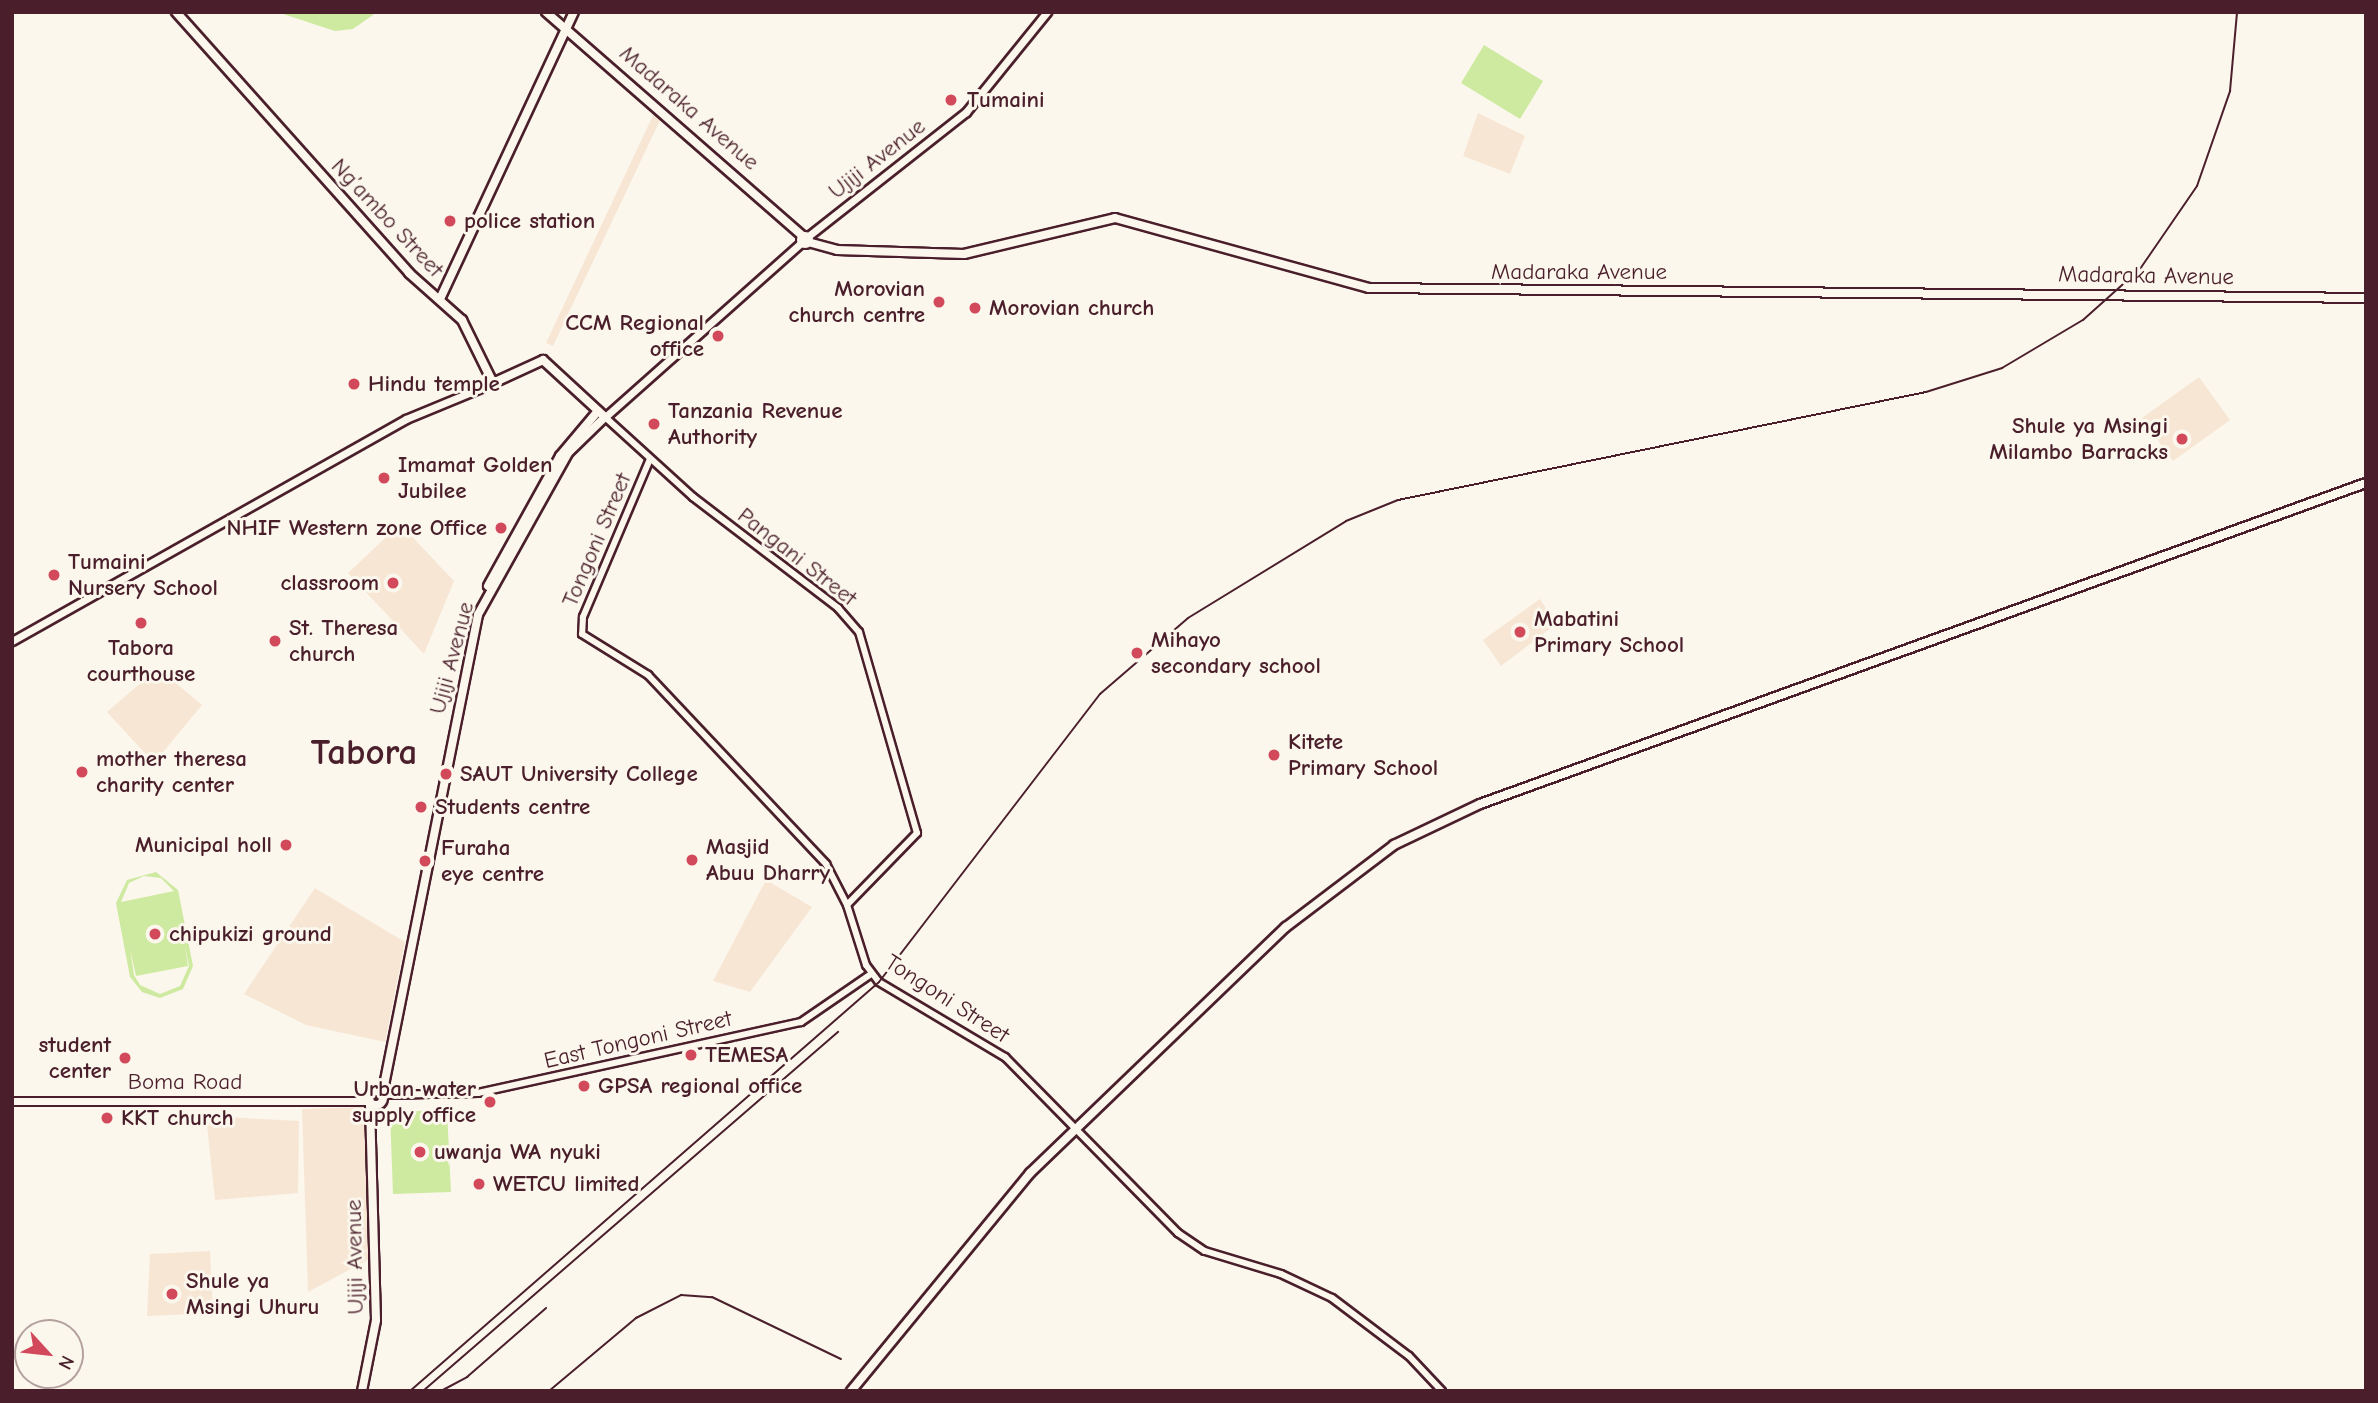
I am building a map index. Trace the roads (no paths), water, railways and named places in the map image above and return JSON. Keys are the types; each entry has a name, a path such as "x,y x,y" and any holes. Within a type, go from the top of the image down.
{"main road":[{"name":"Ng’ambo Street","path":"176,12 416,281 440,299 469,330 494,383"},
{"name":"Madaraka Avenue","path":"546,12 805,240 837,250 964,254 1115,218 1369,288 2366,298"},
{"path":"440,299 574,12"},
{"name":"Ujiji Avenue","path":"362,1391 376,1320 371,1121 386,1065 478,615 568,453 602,414 617,406 805,240 966,112 1047,12"},
{"path":"12,641 406,419 543,360 602,414 587,418"},
{"path":"478,615 500,558 587,418 591,402"},
{"path":"850,1391 1005,1200 1076,1127 1315,901 1436,822 2366,483"},
{"name":"Boma Road","path":"12,1101 376,1098"}],"street":[{"name":"Pangani Street","path":"602,414 650,459 838,608 859,632 917,833 847,905"},
{"name":"Tongoni Street","path":"650,459 580,630 648,675 826,864 847,905 871,974 984,1040 1076,1127 1178,1233 1205,1251 1281,1274 1332,1298 1409,1356 1442,1391"},
{"name":"East Tongoni Street","path":"376,1098 478,1093 801,1023 871,974"}],"railway":[{"path":"410,1391 879,982 1100,694 1188,618 1346,521 1398,500 1926,392 2002,368 2083,320 2140,269 2197,186 2230,91 2237,12"},
{"path":"423,1391 838,1032"},
{"path":"549,1391 636,1318 681,1295 712,1297 841,1359"},
{"path":"441,1391 467,1377 546,1308"}],"place":[{"name":"Tumaini","path":"951,100"},
{"name":"police station","path":"450,221"},
{"name":"Morovian church centre","path":"939,302"},
{"name":"Morovian church","path":"975,308"},
{"name":"CCM Regional office","path":"718,336"},
{"name":"Hindu temple","path":"354,384"},
{"name":"Tanzania Revenue Authority","path":"654,424"},
{"name":"Shule ya Msingi Milambo Barracks","path":"2182,439"},
{"name":"Imamat Golden Jubilee","path":"384,478"},
{"name":"NHIF Western zone Office","path":"501,528"},
{"name":"Tumaini Nursery School","path":"54,575"},
{"name":"classroom","path":"393,583"},
{"name":"Tabora courthouse","path":"141,623"},
{"name":"Mabatini Primary School","path":"1520,632"},
{"name":"St. Theresa church","path":"275,641"},
{"name":"Mihayo secondary school","path":"1137,653"},
{"name":"Kitete Primary School","path":"1274,755"},
{"name":"mother theresa charity center","path":"82,772"},
{"name":"SAUT University College","path":"446,774"},
{"name":"Students centre","path":"421,807"},
{"name":"Municipal holl","path":"286,845"},
{"name":"Masjid Abuu Dharry","path":"692,860"},
{"name":"Furaha eye centre","path":"425,861"},
{"name":"chipukizi ground","path":"155,934"},
{"name":"TEMESA","path":"691,1055"},
{"name":"student center","path":"125,1058"},
{"name":"GPSA regional office","path":"584,1086"},
{"name":"Urban water supply office","path":"490,1102"},
{"name":"KKT church","path":"107,1118"},
{"name":"uwanja WA nyuki","path":"420,1152"},
{"name":"WETCU limited","path":"479,1184"},
{"name":"Shule ya Msingi Uhuru","path":"172,1294"}],"district":[{"name":"Tabora","path":"364,752"}]}
